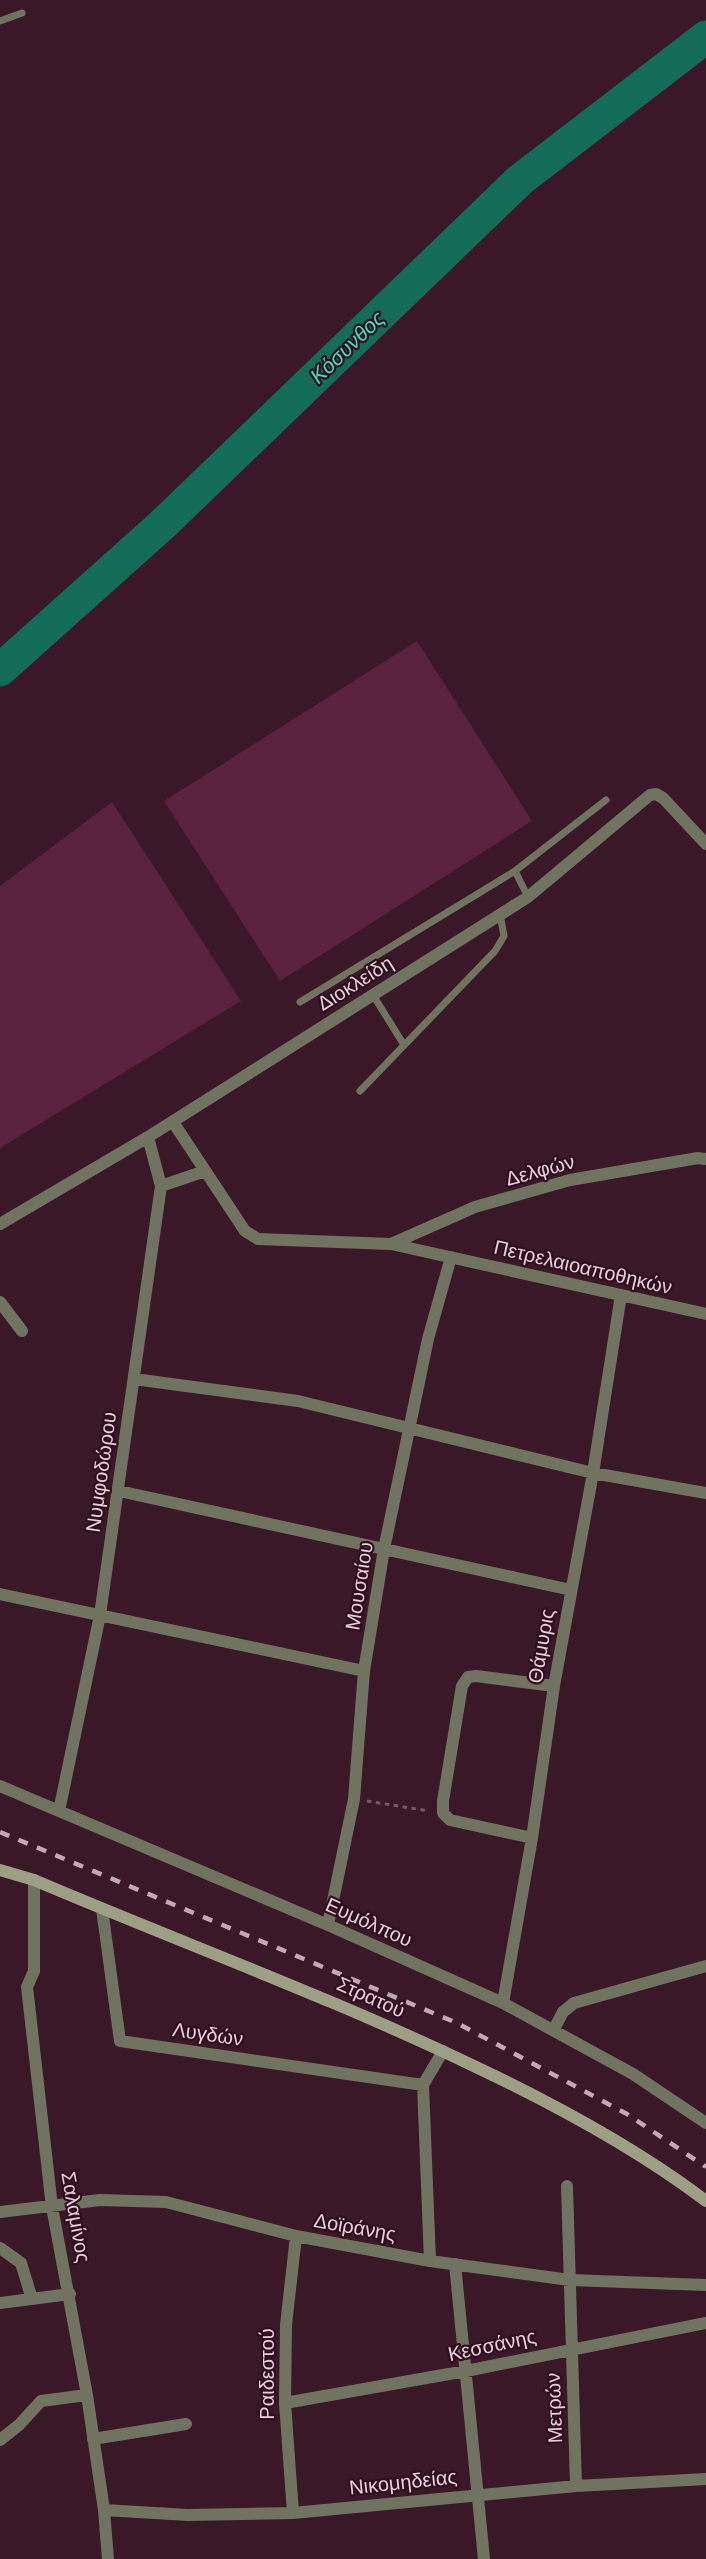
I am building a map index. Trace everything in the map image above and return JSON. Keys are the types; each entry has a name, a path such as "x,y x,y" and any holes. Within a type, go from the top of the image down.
{"main road":[{"name":"Στρατού","path":"0,1870 34,1880 307,1990 443,2051 546,2102 619,2142 674,2177 706,2201"}],"street":[{"name":"Διοκλείδη","path":"0,1224 173,1122 528,897 650,795 656,794 663,798 706,844"},
{"name":"Πετρελαιοαποθηκών","path":"173,1122 245,1231 258,1239 391,1244 706,1314"},
{"name":"Νυμφοδώρου","path":"59,1810 100,1615 161,1186 148,1137"},
{"name":"Δελφών","path":"391,1244 475,1207 570,1180 698,1158 706,1159"},
{"path":"161,1186 205,1171"},
{"name":"Μουσαίου","path":"328,1925 354,1799 364,1671 384,1549 428,1339 451,1257"},
{"name":"Θάμυρις","path":"503,2003 532,1838 554,1686 593,1473 621,1295"},
{"path":"0,1302 22,1331"},
{"path":"134,1379 298,1401 593,1473 706,1493"},
{"path":"119,1491 571,1590"},
{"path":"0,1594 364,1671"},
{"path":"532,1838 450,1820 442,1813 462,1686 468,1677 476,1676 554,1686"},
{"name":"Ευμόλπου","path":"0,1786 328,1925 503,2003 633,2074 706,2123"},
{"name":"Σαλαμίνος","path":"34,1880 34,1971 27,1987 52,2207 87,2395 104,2510 108,2559"},
{"name":"Λυγδών","path":"102,1909 120,2041 423,2085"},
{"path":"554,2029 563,2012 573,2003 706,1966"},
{"path":"430,2261 423,2085 443,2051"},
{"name":"Μετρών","path":"567,2186 576,2486"},
{"name":"Δοϊράνης","path":"0,2212 100,2200 166,2202 296,2236 430,2261 570,2280 706,2285"},
{"name":"Ραιδεστού","path":"293,2513 285,2403 286,2325 296,2236"},
{"path":"0,2248 21,2263 33,2299"},
{"path":"455,2264 484,2559"},
{"path":"0,2304 70,2294"},
{"name":"Κεσσάνης","path":"285,2403 466,2371 706,2322"},
{"path":"0,2440 19,2425 41,2401 87,2395"},
{"path":"93,2439 186,2424"},
{"name":"Νικομηδείας","path":"104,2510 188,2515 293,2513 477,2494 706,2479"}],"lane":[{"path":"0,21 22,13"},
{"path":"300,1002 514,871 606,800"},
{"path":"514,871 528,897"},
{"path":"360,1091 495,951 504,936 500,914"},
{"path":"373,995 404,1045"}],"path":[{"path":"354,1799 442,1813"}],"shaded area":[{"path":"417,641 532,821 280,981 164,801"},
{"path":"112,802 241,1001 0,1148 0,886"}],"waterway":[{"name":"Κόσυνθος","path":"0,670 163,524 520,180 706,37"}],"railway":[{"path":"0,1832 457,2023 627,2114 706,2167"}]}
